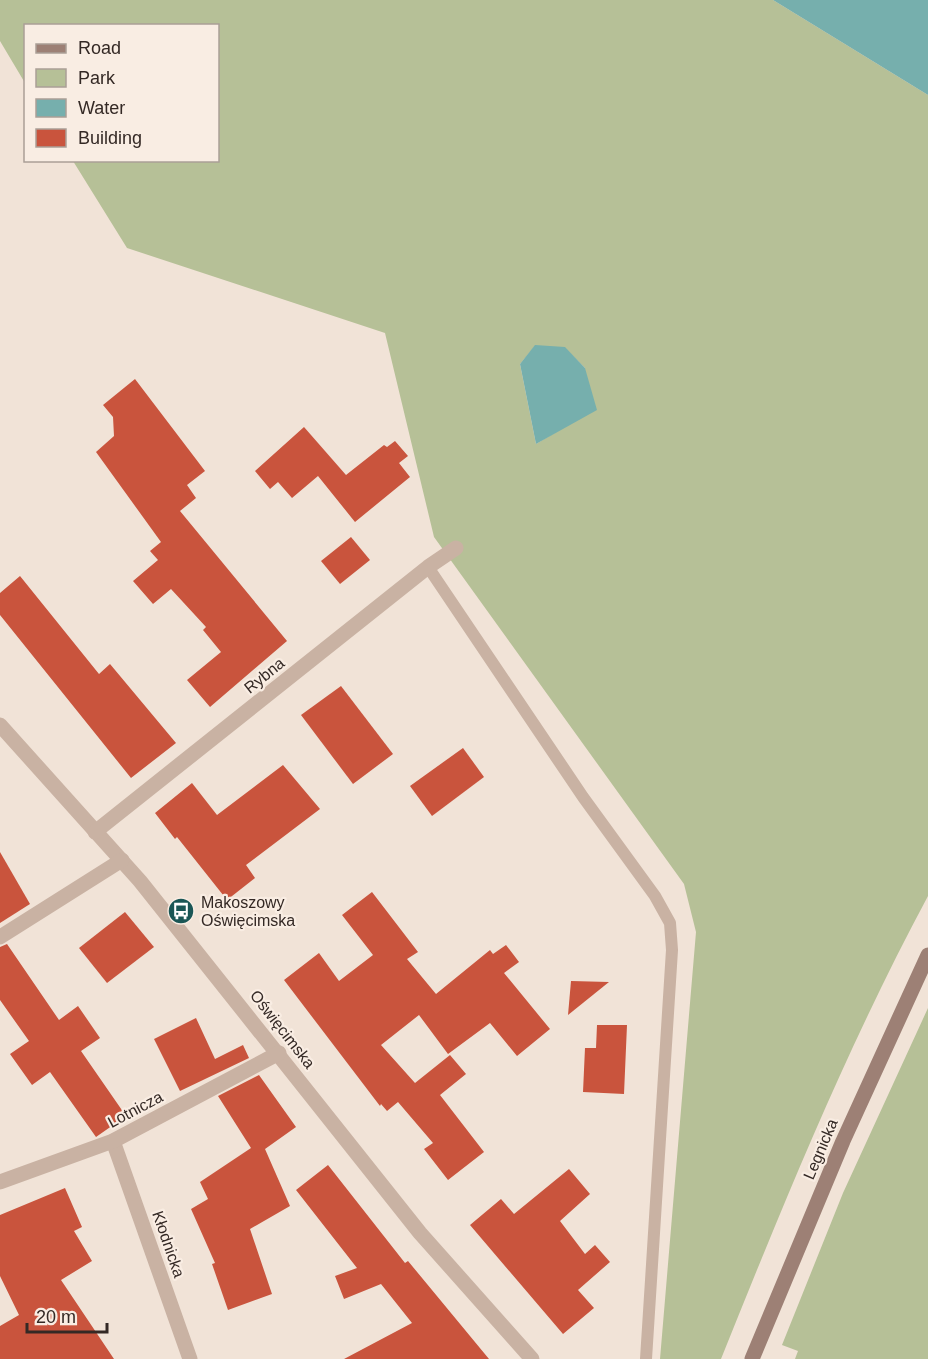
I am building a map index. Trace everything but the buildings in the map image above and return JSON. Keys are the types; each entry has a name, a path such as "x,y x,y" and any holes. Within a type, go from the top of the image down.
{"main road":[{"name":"Legnicka","path":"752,1359 843,1141 928,955"}],"street":[{"name":"Rybna","path":"95,832 428,567 456,548"},
{"name":"Oświęcimska","path":"0,725 122,860 279,1053 420,1233 532,1359"},
{"path":"0,937 122,860"},
{"name":"Lotnicza","path":"0,1182 113,1141 279,1053"},
{"name":"Kłodnicka","path":"113,1141 190,1359"}],"lane":[{"path":"428,567 583,797 655,896 670,924 671,962 646,1359"}],"green space":[{"path":"0,0 773,0 928,95 928,896 844,1067 793,1183 721,1359 660,1359 696,932 684,884 434,537 385,333 127,248 74,162 219,162 219,24 24,24 24,81 0,41","holes":["535,346 565,348 585,368 566,426 536,444 520,364"]},
{"path":"928,1008 928,1359 795,1359 798,1351 782,1345 843,1193"}],"water":[{"path":"773,0 928,0 928,95"},
{"path":"535,345 565,347 585,368 597,410 536,444 520,364"}],"place":[{"name":"Makoszowy Oświęcimska","path":"181,911"}]}
